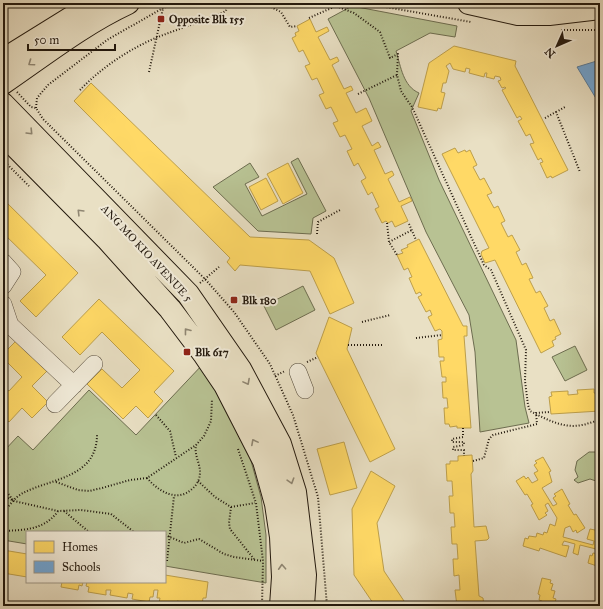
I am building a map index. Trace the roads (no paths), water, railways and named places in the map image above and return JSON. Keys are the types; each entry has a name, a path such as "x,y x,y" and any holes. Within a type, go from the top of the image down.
{"main road":[{"path":"3,60 95,3"},
{"path":"3,83 44,54 109,12 128,3"},
{"path":"469,3 518,14 549,14 600,8"},
{"name":"ANG MO KIO AVENUE 5","path":"3,104 188,294 240,369 280,444 295,492 306,575 303,606"},
{"name":"ANG MO KIO AVENUE 5","path":"3,134 107,239 164,303 204,354 225,385 264,461 276,504 283,577 281,606"}],"lane":[{"path":"3,262 12,272 3,286"},
{"path":"3,304 7,312 7,329 74,385"},
{"path":"55,404 94,364"},
{"path":"298,372 305,390"}],"place":[{"name":"Opposite Blk 155","path":"161,19"},
{"name":"Blk 180","path":"234,300"},
{"name":"Blk 617","path":"187,352"}]}
